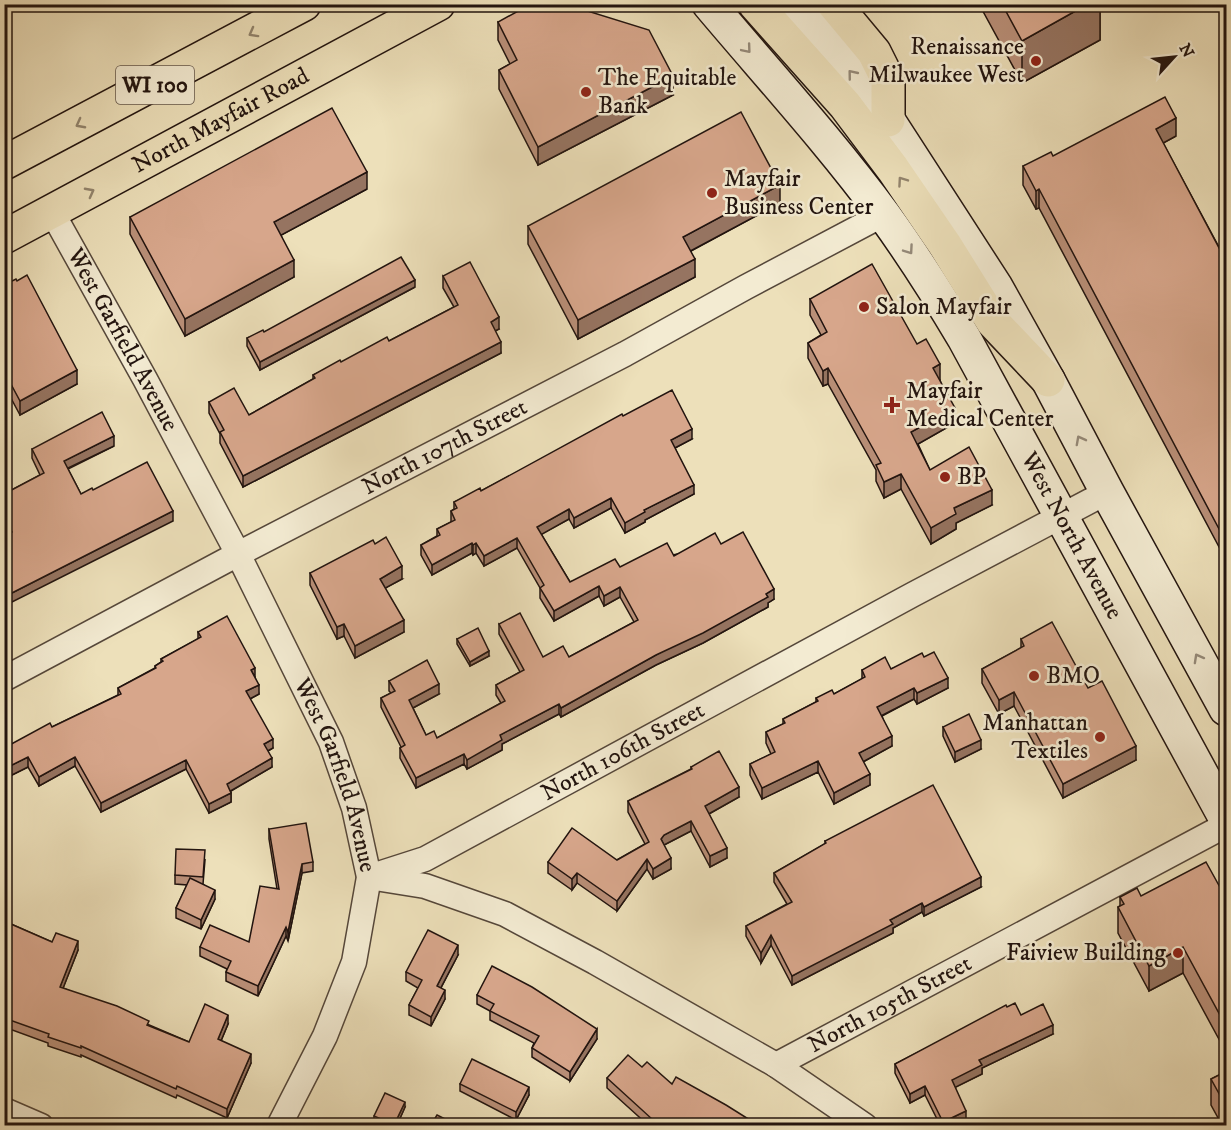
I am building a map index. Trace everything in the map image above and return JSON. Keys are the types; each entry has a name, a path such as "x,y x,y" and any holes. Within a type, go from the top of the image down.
{"main road":[{"name":"WI 100","path":"4,163 304,4"},
{"path":"344,54 397,4"},
{"name":"North Mayfair Road","path":"4,237 438,4"},
{"name":"West North Avenue","path":"709,4 834,151 884,214 924,271 964,338 1062,515 1227,819"},
{"path":"755,4 845,105 939,235 993,322 1048,380"},
{"path":"796,4 888,120 990,278 1227,709"},
{"path":"834,4 874,52 888,80 888,120"},
{"path":"1099,583 1157,654 1206,745 1227,777"}],"street":[{"name":"West Garfield Avenue","path":"52,212 238,554 331,742 354,808 369,877 425,886 505,914 595,962 776,1065 865,1125"},
{"name":"North 107th Street","path":"4,679 238,554 625,354 746,286 884,214"},
{"name":"North 106th Street","path":"369,877 425,859 1107,492"},
{"name":"North 105th Street","path":"776,1065 1227,825"},
{"path":"279,1125 325,1036 354,962 369,877"},
{"path":"4,1110 41,1125"}],"building":[{"name":"The Equitable Bank","path":"531,4 565,4 649,30 673,76 538,147 499,70 517,60 498,22"},
{"path":"1002,4 1088,4 1022,41"},
{"path":"1165,97 1176,118 1156,129 1227,263 1227,544 1039,189 1036,191 1023,166 1051,152 1053,156"},
{"path":"332,108 367,172 274,222 294,260 185,319 130,217"},
{"path":"741,112 780,185 683,237 695,259 578,320 528,226"},
{"path":"401,257 415,280 260,362 247,338 263,330 264,332"},
{"path":"470,262 499,317 491,322 501,342 243,476 220,432 224,430 209,402 234,388 249,415 315,378 313,375 340,360 341,362 387,337 389,341 458,305 443,276"},
{"path":"872,264 917,344 926,339 940,364 933,368 955,408 911,432 930,470 969,447 992,490 954,508 956,514 931,528 901,474 884,482 876,465 881,463 828,368 823,371 808,343 827,332 810,299"},
{"path":"27,275 77,370 20,401 4,371 4,285"},
{"path":"672,390 692,429 671,440 694,485 644,510 645,512 625,523 611,498 574,518 569,509 537,527 570,582 615,559 620,567 667,543 674,556 715,533 721,544 743,532 774,589 766,594 768,597 703,633 656,655 561,708 559,704 500,735 502,740 467,760 464,754 416,778 400,748 405,745 381,698 395,691 389,681 427,660 439,684 409,700 426,735 434,731 437,738 505,701 496,685 524,670 499,624 520,613 543,657 563,646 569,657 638,620 620,587 604,596 599,586 554,611 540,588 544,585 517,538 484,556 476,543 473,545 472,543 432,565 421,545 440,535 437,529 455,520 451,511 457,508 454,502 480,488 481,491 622,414 623,416"},
{"path":"102,412 114,436 64,461 81,494 147,462 173,511 4,597 4,536 12,532 4,517 4,494 44,473 32,449"},
{"path":"386,537 402,566 380,579 404,620 355,646 344,624 337,627 310,573 373,540 375,544"},
{"path":"227,616 255,668 251,670 259,685 246,691 273,739 264,744 272,758 227,784 231,793 209,804 186,760 101,803 75,757 39,777 28,757 4,769 4,748 50,723 52,727 121,694 118,688 156,668 155,666 163,661 161,659 201,637 198,632"},
{"path":"1052,622 1088,688 1102,681 1136,746 1063,784 1014,692 999,700 982,669 1024,646 1021,639"},
{"path":"478,628 489,651 470,662 457,639"},
{"path":"934,652 948,678 917,693 914,688 877,707 892,736 859,753 870,774 834,793 818,761 762,788 750,764 775,752 766,732 785,723 783,719 818,701 816,698 832,690 834,694 865,677 862,670 885,657 891,669 922,653 924,657"},
{"path":"969,714 981,740 955,752 943,727"},
{"path":"719,751 739,787 705,806 727,848 710,856 691,821 664,835 661,839 671,858 653,869 647,859 617,901 577,873 572,879 548,862 572,828 617,860 649,842 628,801 692,769 691,767"},
{"path":"933,785 981,877 924,907 922,903 890,920 893,924 792,976 771,935 761,953 746,926 792,902 774,873 826,843 825,841"},
{"path":"4,812 9,819 4,822"},
{"path":"306,823 313,862 302,864 288,932 286,927 258,986 226,972 231,961 200,947 210,925 249,942 260,886 279,889 269,829"},
{"path":"176,849 205,850 203,877 175,875"},
{"name":"Faiview Building","path":"1206,862 1227,900 1227,1028 1183,947 1149,966 1118,907 1124,904 1120,897 1137,888 1141,896"},
{"path":"190,878 215,890 201,920 176,908"},
{"path":"4,921 52,942 56,933 78,941 60,987 117,1006 149,1021 147,1025 189,1042 205,1004 228,1015 218,1039 251,1054 227,1109 177,1086 176,1089 81,1046 81,1048 48,1037 49,1034 4,1018"},
{"path":"428,930 458,945 437,986 445,990 431,1017 409,1005 422,980 406,972"},
{"path":"492,966 532,987 597,1029 570,1072 532,1048 539,1036 490,1011 494,1004 477,995"},
{"path":"1015,1003 1021,1015 1043,1004 1053,1025 979,1060 982,1065 952,1080 966,1111 943,1122 925,1086 910,1094 895,1064 1006,1005 1007,1007"},
{"path":"628,1055 642,1067 647,1062 672,1084 676,1077 758,1125 699,1125 692,1120 689,1125 648,1125 652,1119 607,1078"},
{"path":"472,1059 529,1087 516,1112 460,1084"},
{"path":"1227,1071 1227,1108 1211,1079"},
{"path":"385,1093 405,1102 394,1125 374,1116"},
{"path":"437,1115 457,1125 431,1125"}],"place":[{"name":"Renaissance Milwaukee West","path":"1036,61"},
{"name":"The Equitable Bank","path":"586,92"},
{"name":"Mayfair Business Center","path":"712,193"},
{"name":"Salon Mayfair","path":"864,307"},
{"name":"Mayfair Medical Center","path":"892,405"},
{"name":"BP","path":"945,477"},
{"name":"BMO","path":"1034,676"},
{"name":"Manhattan Textiles","path":"1100,737"},
{"name":"Faiview Building","path":"1178,953"}]}
